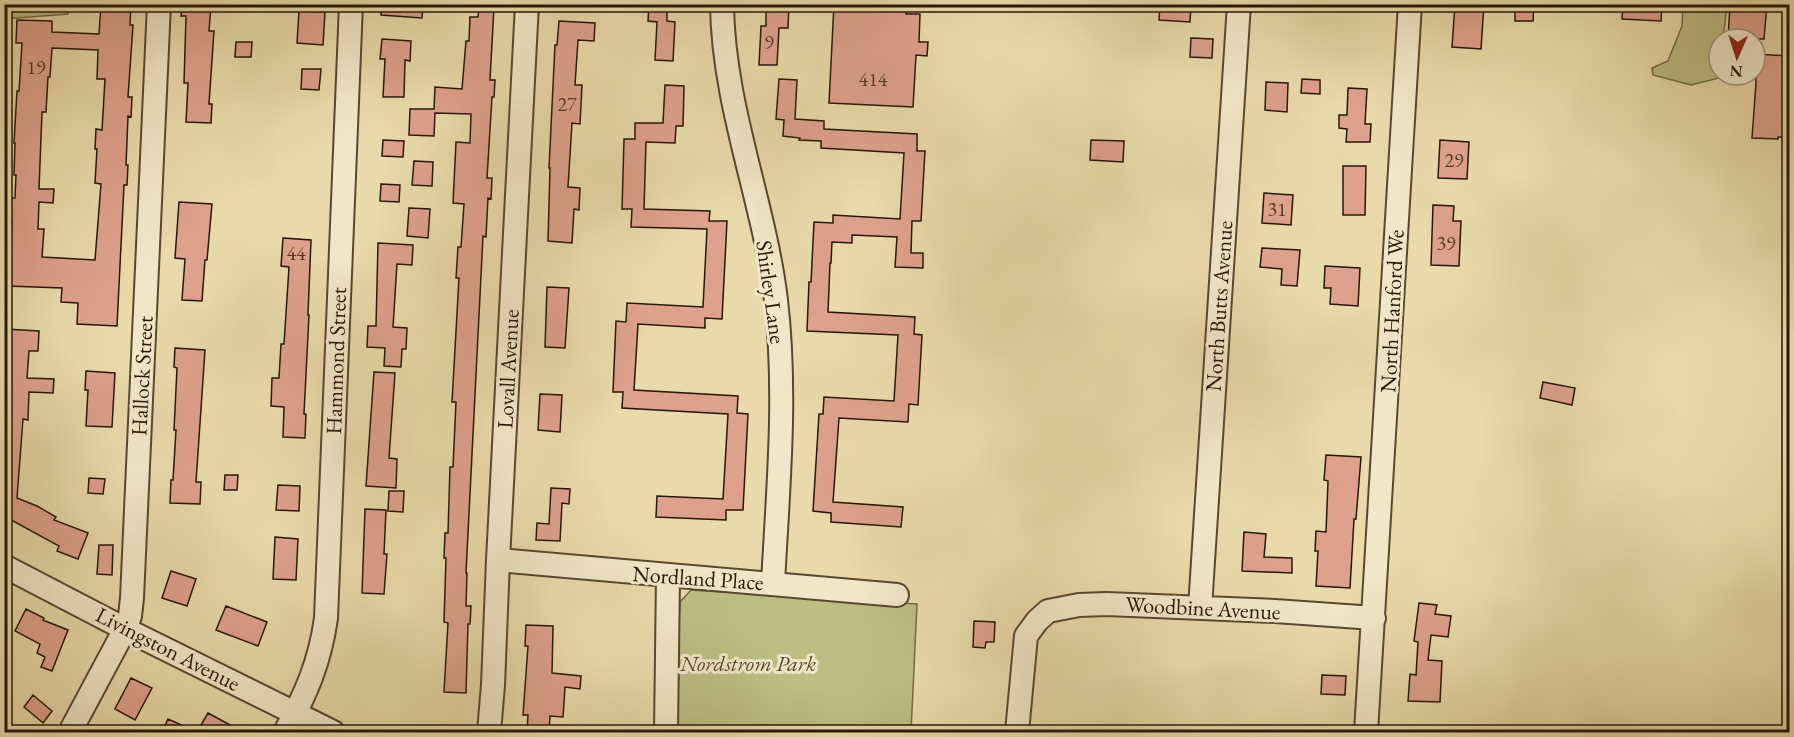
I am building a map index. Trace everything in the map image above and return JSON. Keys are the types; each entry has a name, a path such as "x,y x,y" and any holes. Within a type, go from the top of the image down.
{"street":[{"name":"Hallock Street","path":"70,732 130,616 159,4"},
{"name":"Hammond Street","path":"290,723 304,696 322,645 326,618 351,4"},
{"name":"Lovall Avenue","path":"489,732 527,4"},
{"name":"Shirley Lane","path":"722,4 722,32 731,93 776,300 782,401 773,583"},
{"name":"North Butts Avenue","path":"1200,608 1239,4"},
{"name":"North Hanford We","path":"1366,732 1410,4"},
{"name":"Nordland Place","path":"498,560 897,595"},
{"name":"Livingston Avenue","path":"4,566 125,628 290,723 333,732"},
{"path":"666,732 668,576"},
{"name":"Woodbine Avenue","path":"1017,732 1026,636 1048,611 1079,604 1107,604 1275,611 1374,618"}],"green space":[{"path":"5,4 69,5 68,14 5,19"},
{"path":"1683,5 1727,5 1724,27 1707,27 1707,81 1691,85 1653,75 1652,68 1668,61 1682,26"},
{"name":"Nordstrom Park","path":"691,590 917,604 911,732 674,732 680,602"}],"building":[{"path":"101,4 131,4 130,25 133,25 128,97 132,97 131,117 128,116 127,185 124,185 117,326 77,324 78,303 61,302 62,288 7,286 12,219 10,219 11,198 15,198 14,143 22,43 16,43 17,20 52,21 52,32 99,34","holes":["52,48 98,50 97,79 105,79 102,130 96,129 95,183 101,184 95,260 42,257 44,229 38,229 39,202 53,203 54,189 39,189 42,112 46,112"]},
{"path":"182,4 211,4 209,31 214,31 209,104 212,104 211,123 186,122 188,83 184,83 186,16 181,16"},
{"path":"382,4 423,4 422,18 381,15"},
{"path":"649,4 667,4 667,21 675,22 673,61 655,60 657,22 648,21"},
{"path":"766,4 789,4 788,28 779,28 777,65 759,65 761,26 766,26"},
{"path":"834,4 907,4 906,14 920,14 919,42 928,42 927,56 916,55 913,107 829,103"},
{"path":"1160,4 1191,4 1190,22 1159,20"},
{"path":"1455,4 1484,4 1481,49 1452,47"},
{"path":"1515,4 1534,4 1533,21 1515,21"},
{"path":"1623,4 1662,4 1661,21 1622,19"},
{"path":"1730,4 1767,4 1765,27 1729,27"},
{"path":"479,7 494,7 490,80 495,80 487,178 492,178 491,199 488,198 486,237 483,236 466,573 466,606 471,606 470,624 468,624 466,693 444,692 448,623 444,622 446,558 444,558 445,533 448,533 450,467 453,467 456,402 452,402 459,278 456,278 464,204 453,203 456,142 470,143 471,114 435,113 434,136 409,135 410,109 434,109 435,87 462,89 470,17 478,17"},
{"path":"299,11 325,12 323,45 297,43"},
{"path":"559,21 595,23 594,41 578,40 575,85 582,85 580,124 572,123 568,187 580,188 579,210 574,209 572,243 548,241 555,45 557,45"},
{"path":"1191,38 1213,39 1212,58 1190,57"},
{"path":"382,39 411,41 410,61 405,60 404,97 383,97 385,59 380,59"},
{"path":"236,42 252,42 251,57 235,57"},
{"path":"1767,55 1790,56 1790,137 1752,138 1756,87 1767,87"},
{"path":"302,69 321,69 319,90 301,89"},
{"path":"779,79 797,80 795,119 824,121 824,129 917,134 917,151 925,151 921,221 912,221 911,253 923,253 923,268 895,267 897,237 852,235 852,243 832,242 830,263 828,312 915,317 914,334 922,335 918,405 909,404 908,422 839,418 833,502 903,507 901,527 831,522 831,513 813,511 819,414 823,414 824,397 894,401 898,335 807,331 814,222 833,223 833,215 900,219 904,153 821,148 821,141 799,140 800,138 783,136 784,120 776,119"},
{"path":"1302,79 1320,80 1320,94 1301,93"},
{"path":"1266,82 1288,83 1287,112 1265,110"},
{"path":"665,85 684,86 683,126 676,126 675,143 646,142 644,209 710,211 709,221 727,221 722,319 705,318 705,328 638,324 634,390 738,396 737,413 748,414 743,510 726,510 726,520 656,517 657,496 723,499 728,414 622,408 623,392 613,392 616,321 626,322 627,303 703,307 707,229 631,227 632,209 622,209 624,139 635,139 635,123 663,123"},
{"path":"1348,88 1367,89 1365,124 1371,124 1370,142 1346,142 1347,129 1339,128 1339,115 1347,115"},
{"path":"383,140 404,141 403,157 382,156"},
{"path":"1091,140 1124,141 1123,162 1090,160"},
{"path":"1440,140 1469,142 1467,179 1438,178"},
{"path":"414,161 433,162 432,186 412,185"},
{"path":"1343,166 1366,166 1365,215 1343,215"},
{"path":"381,184 400,185 399,202 380,201"},
{"path":"1264,193 1293,195 1291,225 1262,223"},
{"path":"179,202 212,204 202,301 182,300 185,259 175,258"},
{"path":"1433,205 1454,206 1453,221 1461,221 1459,266 1431,265"},
{"path":"409,208 430,209 428,238 407,236"},
{"path":"283,238 311,240 305,438 283,437 284,407 271,406 272,378 279,378 281,344 284,344 289,267 281,266"},
{"path":"378,243 413,245 412,265 397,264 393,327 407,328 406,349 402,349 401,367 384,366 385,348 367,347 368,326 376,326"},
{"path":"1262,248 1300,250 1297,286 1281,285 1282,269 1260,267"},
{"path":"1325,266 1360,268 1358,306 1330,304 1331,288 1324,288"},
{"path":"547,287 569,288 565,348 545,347"},
{"path":"5,329 39,331 38,351 29,351 27,378 54,379 53,393 29,392 28,420 23,419 17,498 56,517 54,520 88,533 78,559 57,551 59,546 4,516"},
{"path":"175,348 205,350 196,482 201,482 200,504 170,503 176,430 174,430 177,368 174,367"},
{"path":"86,371 115,373 112,427 86,426 88,390 85,390"},
{"path":"374,372 395,373 389,458 397,459 396,488 366,486"},
{"path":"1543,382 1575,388 1572,405 1540,398"},
{"path":"540,394 562,395 560,432 538,430"},
{"path":"1326,455 1361,457 1350,588 1316,586 1318,551 1315,551 1316,531 1326,532 1328,481 1324,480"},
{"path":"225,475 238,475 237,490 224,490"},
{"path":"89,478 105,479 103,494 88,493"},
{"path":"278,485 300,486 299,511 276,510"},
{"path":"551,488 570,489 569,504 562,503 560,541 536,540 537,523 549,524"},
{"path":"389,491 404,491 403,512 388,511"},
{"path":"365,509 386,510 384,554 387,554 384,594 362,593"},
{"path":"1244,532 1266,534 1264,557 1292,558 1292,573 1242,571"},
{"path":"275,537 298,539 296,580 273,579"},
{"path":"99,545 113,545 112,575 97,574"},
{"path":"171,571 196,579 187,606 162,598"},
{"path":"1419,603 1437,605 1435,614 1451,616 1448,637 1431,635 1428,660 1442,661 1440,702 1408,701 1410,674 1416,675 1418,642 1414,641"},
{"path":"226,606 267,622 258,646 216,630"},
{"path":"26,609 44,618 43,620 68,630 52,671 41,667 45,657 37,653 40,644 15,631"},
{"path":"974,621 995,622 994,642 986,642 985,648 973,647"},
{"path":"526,625 553,626 552,673 581,676 580,689 565,687 563,717 550,716 549,732 527,732 528,715 523,715 528,646 525,646"},
{"path":"1322,675 1346,676 1345,695 1321,694"},
{"path":"131,678 152,688 135,720 115,709"},
{"path":"33,695 52,711 43,723 24,707"},
{"path":"208,713 243,732 197,732"},
{"path":"168,719 197,732 162,732"}]}
